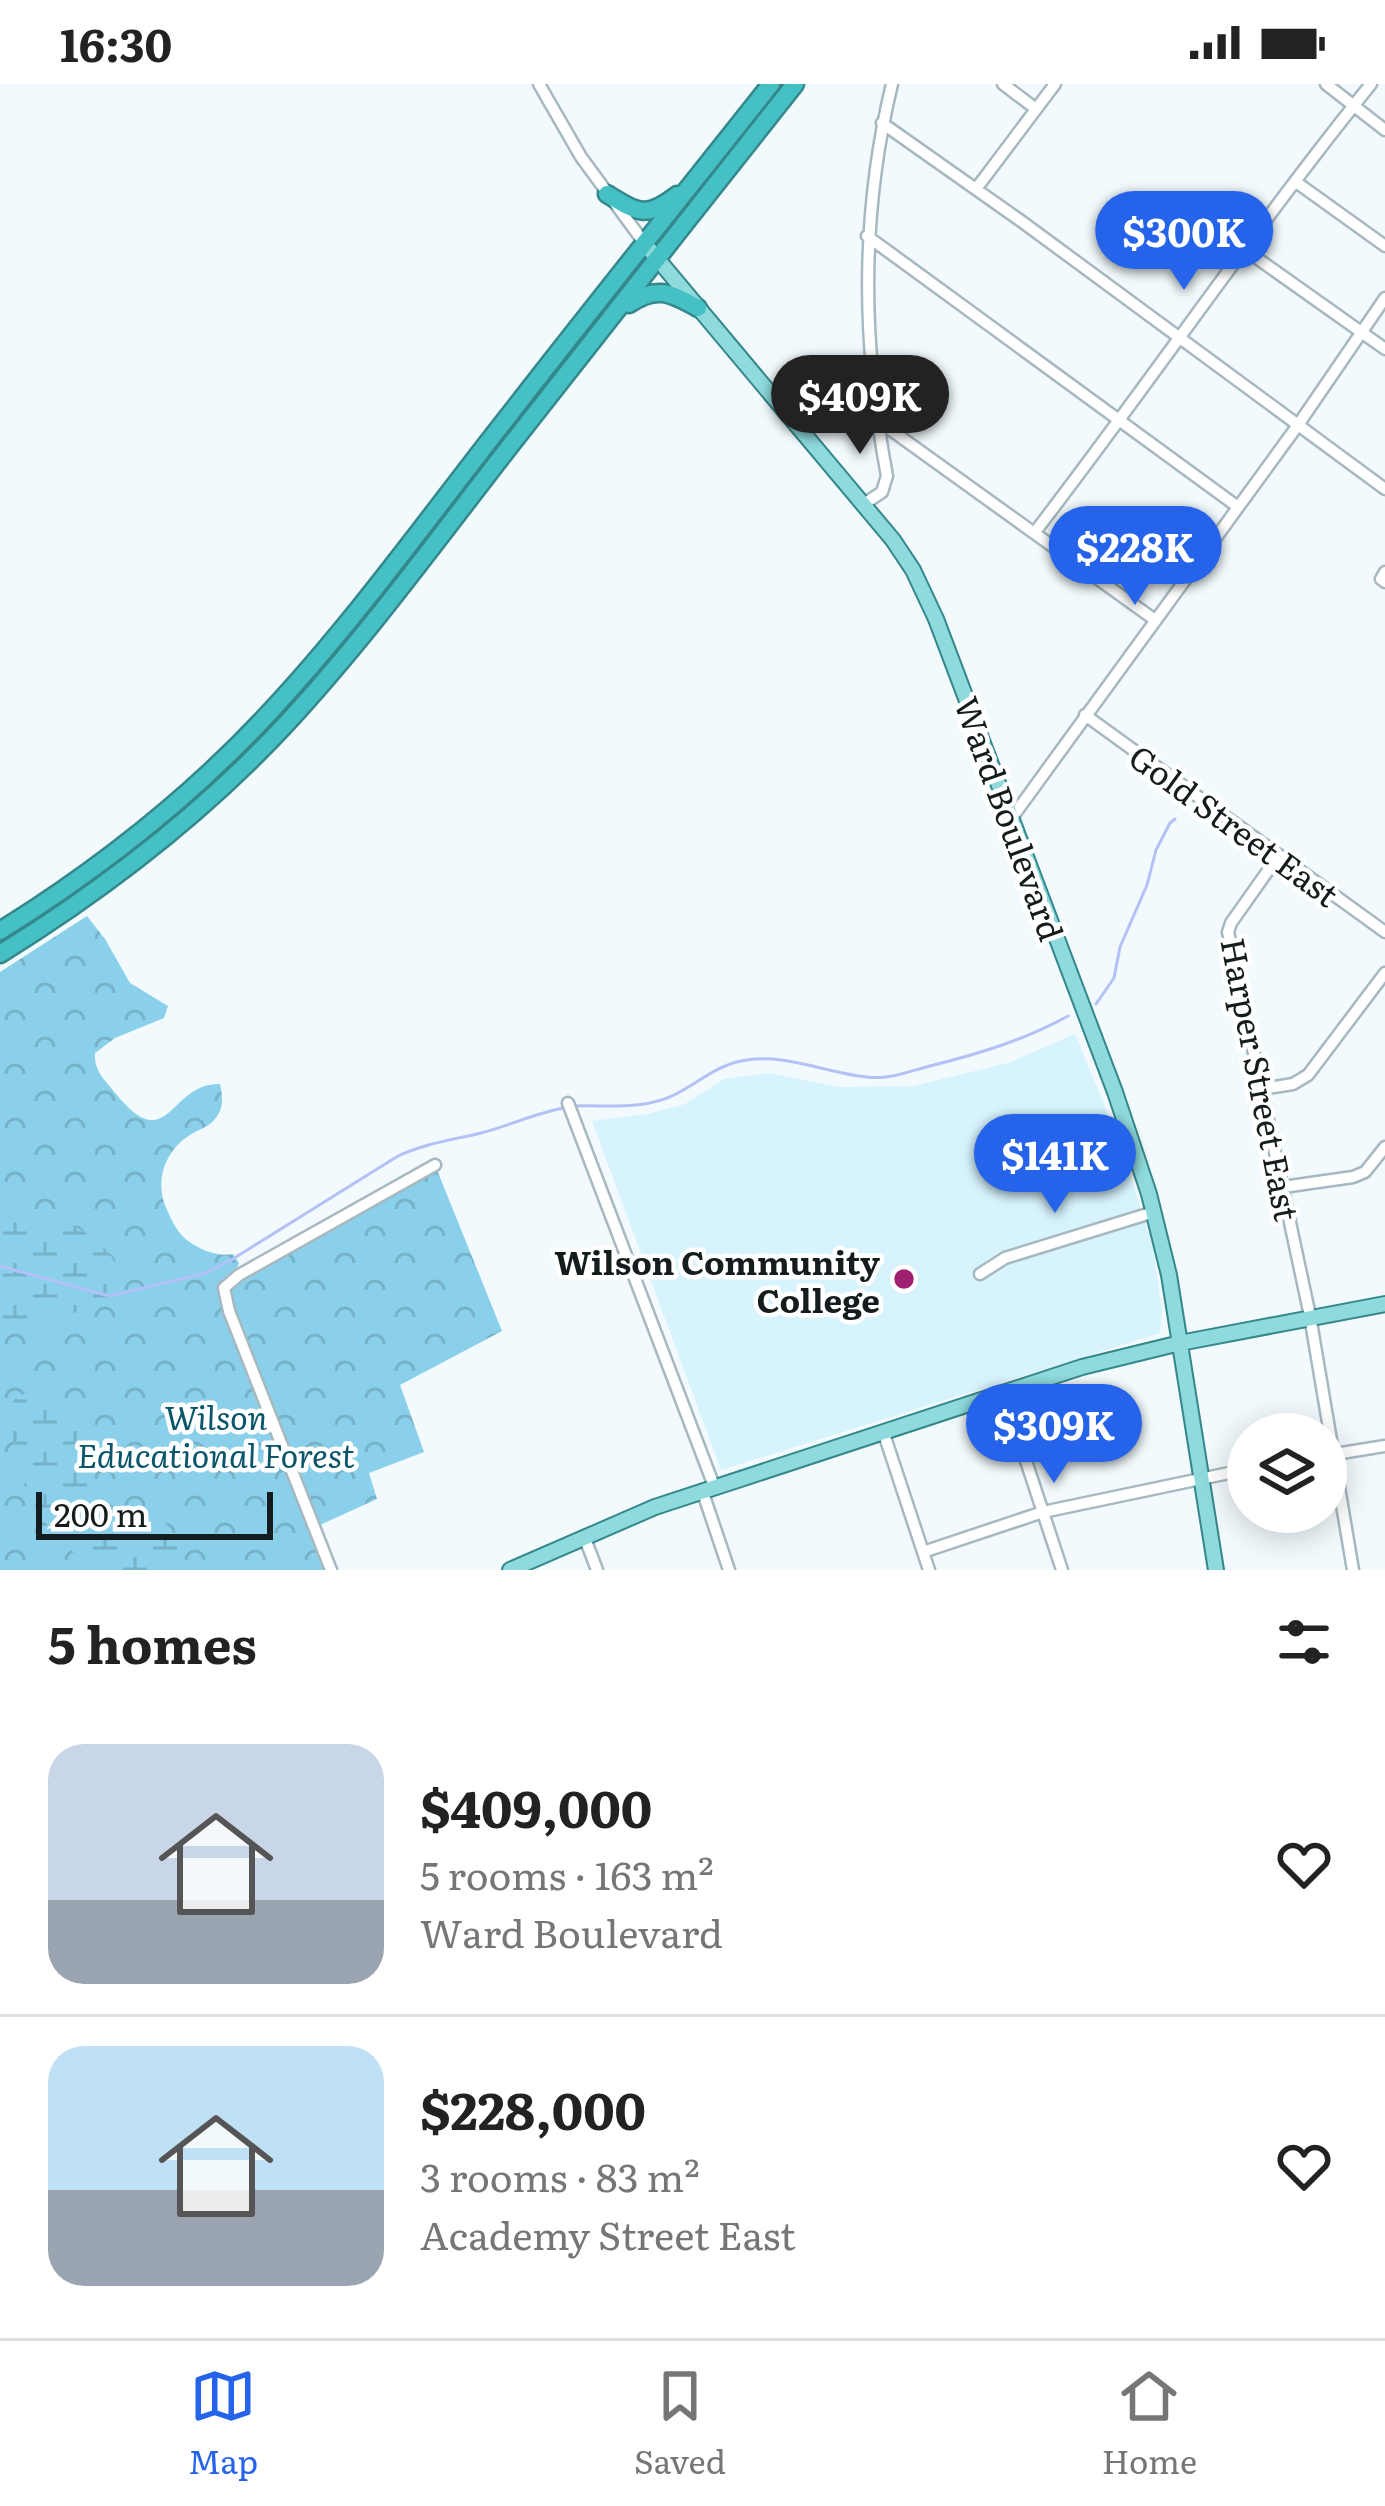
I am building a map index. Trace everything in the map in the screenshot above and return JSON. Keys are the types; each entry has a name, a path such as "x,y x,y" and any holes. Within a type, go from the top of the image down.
{"highway":[{"path":"0,931 145,827 268,713 370,592 771,84"},
{"path":"0,954 139,858 236,775 283,727 795,84"},
{"path":"607,194 630,208 650,212 692,184"},
{"path":"618,311 658,292 698,308"}],"main road":[{"name":"Ward Boulevard","path":"645,244 893,540 921,586 947,646 1114,1092 1154,1212 1169,1275 1216,1570"},
{"path":"510,1570 708,1488 1003,1391 1117,1357 1385,1304"}],"street":[{"path":"539,84 566,135 645,244"},
{"path":"864,504 886,485 887,476 867,333 867,236 874,163 892,84"},
{"path":"1003,84 1036,109"},
{"path":"976,189 1055,84"},
{"path":"1326,84 1385,130"},
{"path":"1035,532 1371,84"},
{"path":"882,123 1385,489"},
{"path":"1296,182 1385,246"},
{"path":"867,236 1238,507"},
{"path":"1244,249 1385,350"},
{"path":"1011,819 1385,298"},
{"path":"877,420 1155,620"},
{"path":"1385,572 1381,579 1385,582"},
{"name":"Gold Street East","path":"1085,715 1385,932"},
{"name":"Harper Street East","path":"1279,855 1228,932 1310,1316 1324,1413"},
{"path":"1262,1089 1293,1084 1314,1069 1385,973"},
{"path":"568,1103 708,1488 729,1570"},
{"path":"1283,1187 1353,1178 1365,1172 1385,1147"},
{"path":"331,1570 224,1288 239,1275 435,1165"},
{"path":"980,1274 1005,1258 1154,1212"},
{"path":"1003,1391 1062,1570"},
{"path":"883,1431 929,1570"},
{"path":"1347,1452 1385,1446"},
{"path":"923,1552 1043,1512 1227,1473"},
{"name":"Harper Street East","path":"1346,1533 1353,1570"},
{"path":"584,1536 597,1570"}],"shaded area":[{"name":"Wilson Community College","path":"1075,1034 1121,1146 1153,1247 1162,1311 1160,1333 721,1470 592,1121 685,1104 724,1079 768,1073 838,1087 913,1086 1008,1063"}],"green space":[{"name":"Wilson Educational Forest","path":"87,916 130,983 168,1006 164,1018 115,1038 95,1053 104,1080 147,1120 159,1119 203,1087 220,1084 222,1103 217,1116 181,1142 164,1168 163,1200 184,1238 209,1252 233,1254 239,1263 236,1271 435,1165 502,1331 400,1385 424,1452 369,1473 377,1499 309,1530 324,1570 0,1570 0,972"},
{"path":"45,1217 92,1237 111,1256 120,1279 109,1297 86,1310 0,1327 0,1225"},
{"path":"27,1393 42,1396 80,1423 87,1463 105,1502 164,1521 178,1540 181,1570 92,1570 51,1531 25,1490 9,1432 11,1403"}],"waterway":[{"path":"1096,1004 1114,978 1120,947 1147,885 1156,850 1175,819"},
{"path":"576,1106 652,1102 723,1067 757,1059 851,1075 891,1076 1001,1045 1068,1016"},
{"path":"0,1266 109,1296 203,1274 398,1156 564,1108"}],"place":[{"name":"Wilson Community College","path":"904,1279"}]}
